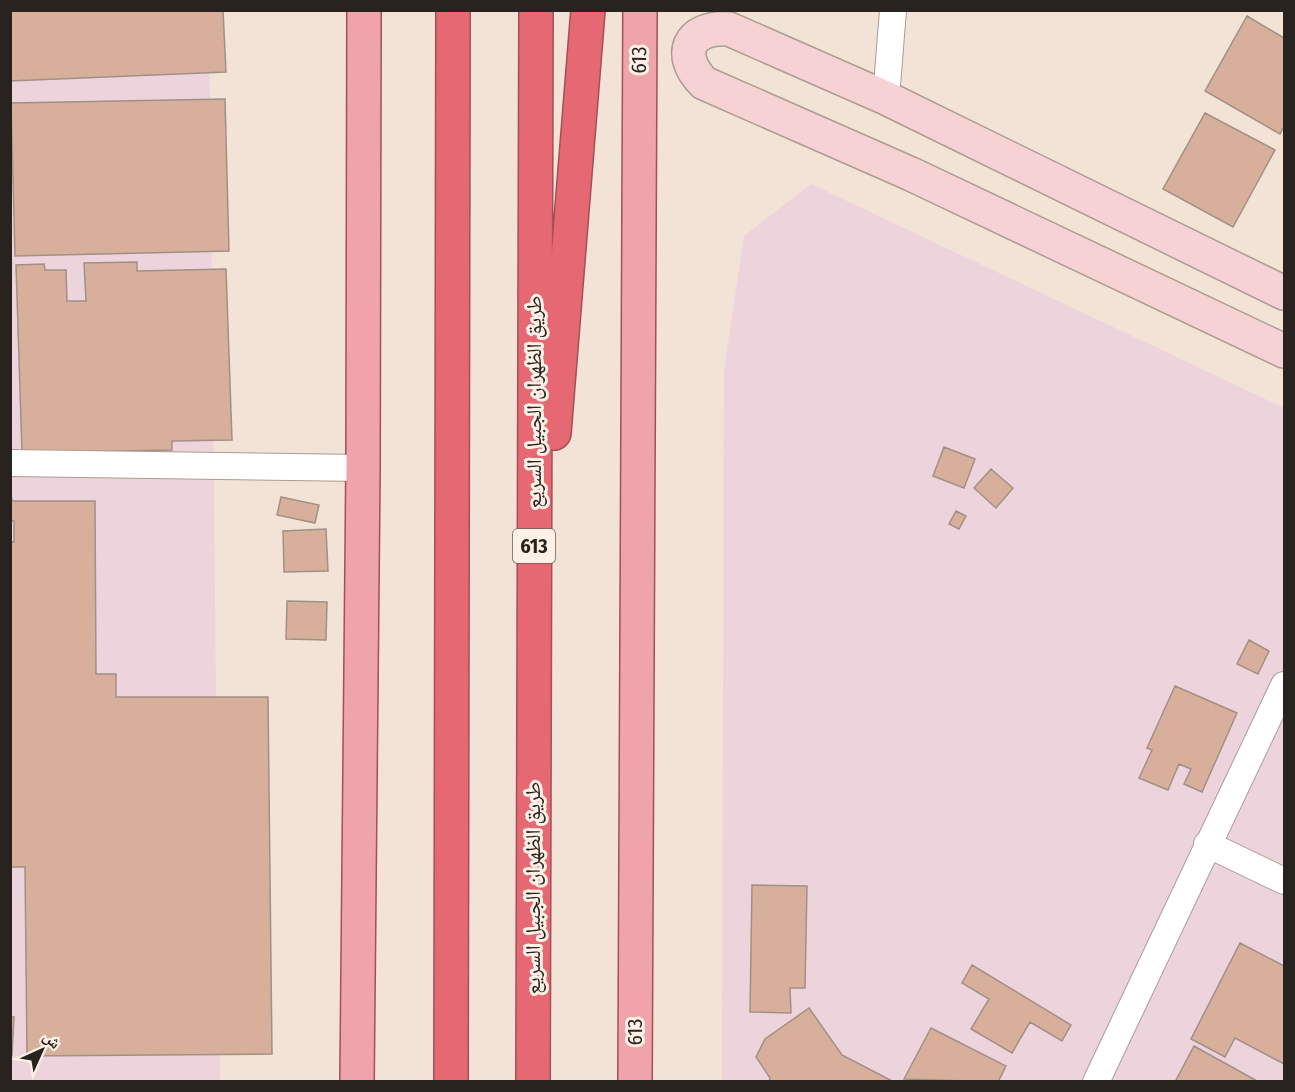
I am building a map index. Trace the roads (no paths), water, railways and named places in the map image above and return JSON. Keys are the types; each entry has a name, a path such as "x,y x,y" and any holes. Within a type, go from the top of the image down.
{"highway":[{"path":"451,1082 453,10"},
{"name":"طريق الظهران الجبيل السريع","path":"533,1082 536,10"},
{"path":"534,680 588,10"}],"main road":[{"path":"357,1082 363,468 364,10"},
{"name":"613","path":"634,1082 640,10"}],"street":[{"path":"886,98 893,10"},
{"path":"1284,293 886,98 729,29 714,28 702,33 693,40 688,51 688,62 704,83 911,174 1284,351"},
{"path":"10,463 363,468"},
{"path":"1096,1082 1284,686"},
{"path":"1207,844 1284,881"}]}
